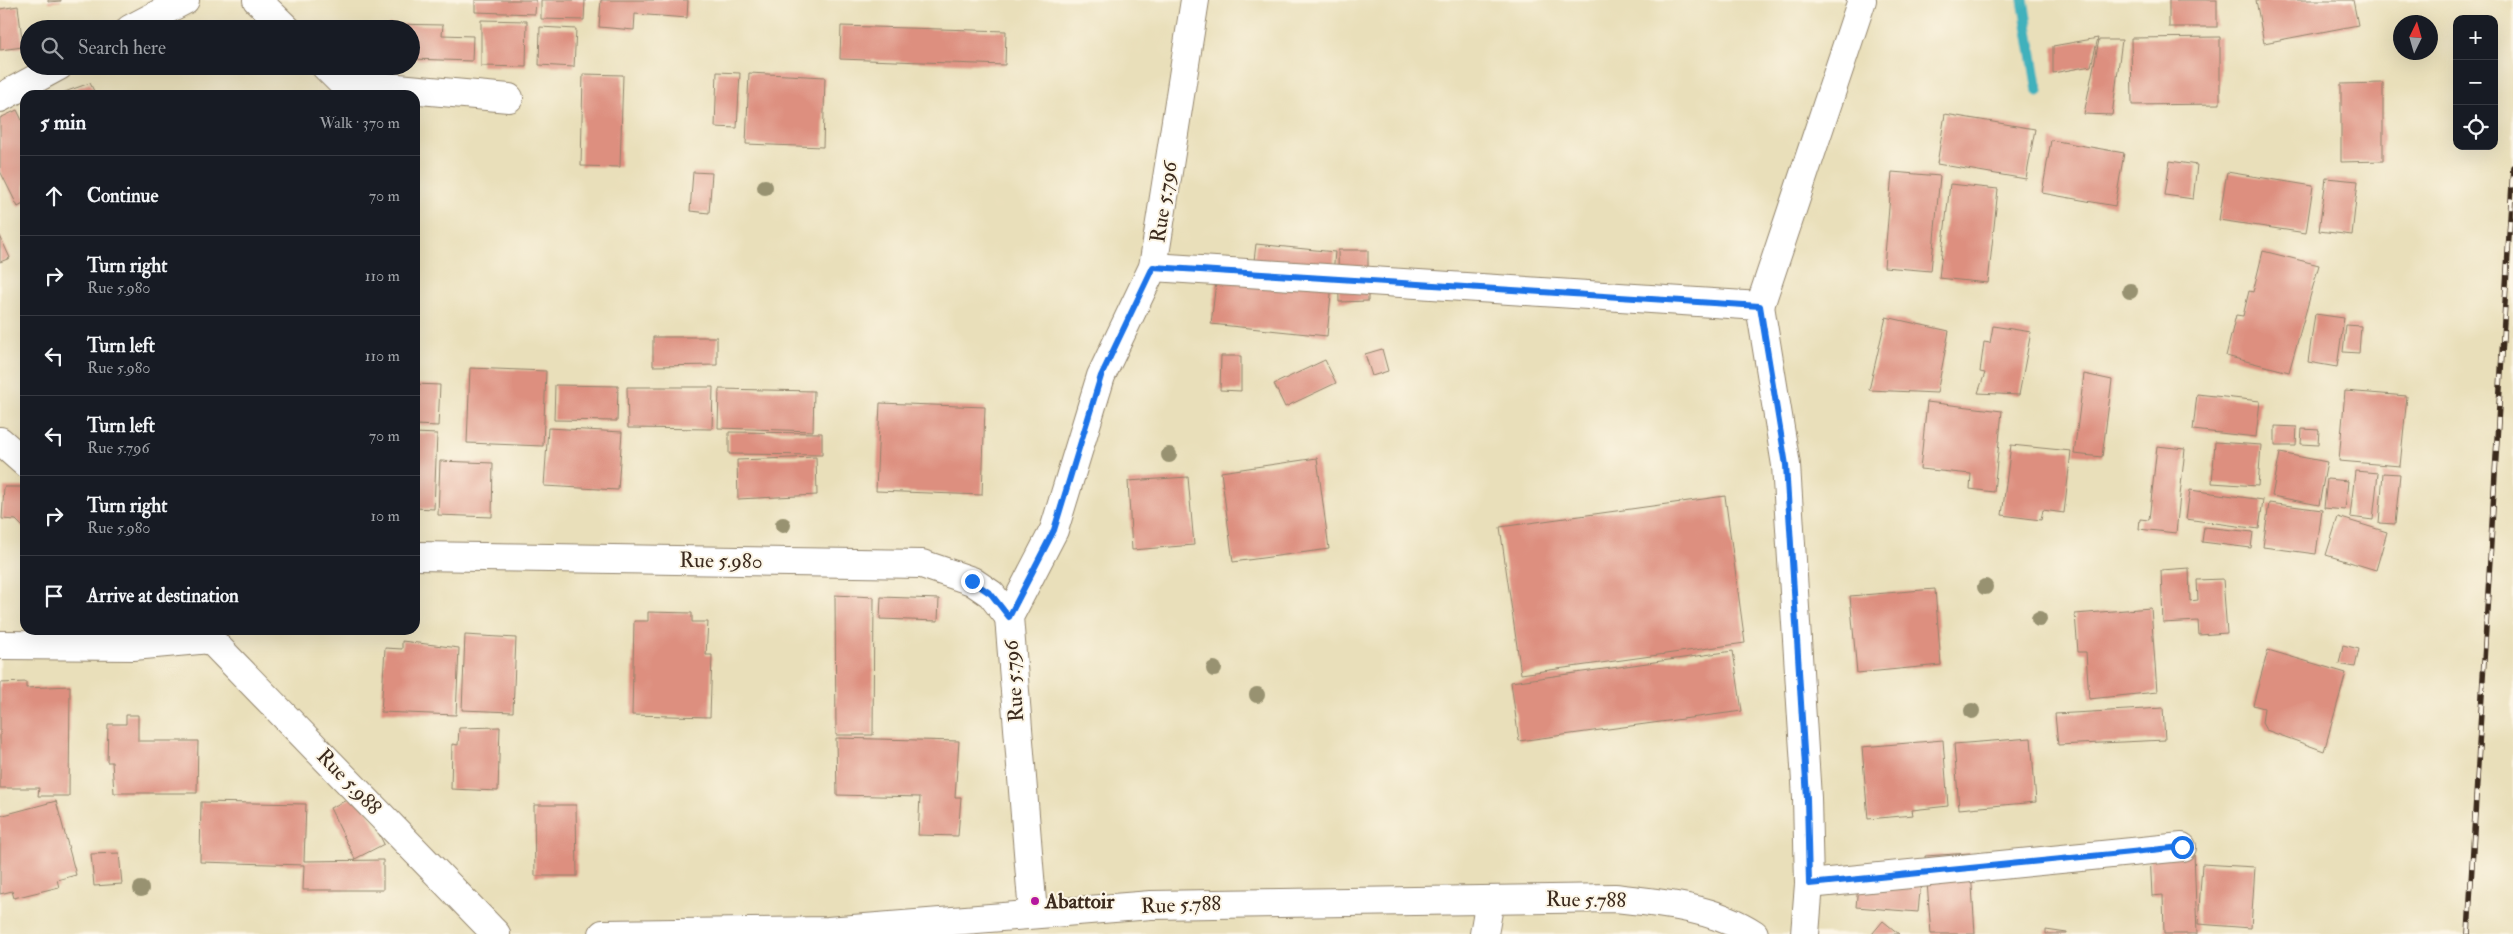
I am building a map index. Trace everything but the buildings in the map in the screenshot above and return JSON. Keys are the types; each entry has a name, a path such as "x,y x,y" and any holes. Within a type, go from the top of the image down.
{"street":[{"path":"147,20 185,0"},
{"path":"257,0 278,20"},
{"name":"Rue 5.796","path":"1033,914 1009,617 1054,530 1101,376 1153,267 1195,0"},
{"path":"1805,934 1809,884 1806,788 1786,465 1760,306 1862,0"},
{"path":"0,98 43,75"},
{"path":"334,75 342,83 420,90"},
{"path":"420,90 509,98"},
{"path":"1153,267 1760,306"},
{"path":"0,441 20,459"},
{"name":"Rue 5.980","path":"420,556 922,564 972,581 991,594 1009,617"},
{"path":"0,645 133,646 206,635"},
{"name":"Rue 5.988","path":"206,635 496,934"},
{"path":"1809,884 2182,847"},
{"name":"Rue 5.788","path":"603,934 864,931 1033,914 1151,905 1614,898 1661,903 1698,911 1746,932"},
{"path":"1484,934 1490,900"}],"waterway":[{"path":"2023,0 2038,91"}],"railway":[{"path":"2468,934 2513,167"}],"place":[{"name":"Abattoir","path":"1035,901"}],"route":[{"path":"972,581 991,594 1009,617 1054,530 1101,376 1153,267 1760,306 1786,465 1807,798 1809,884 2182,847"}]}
